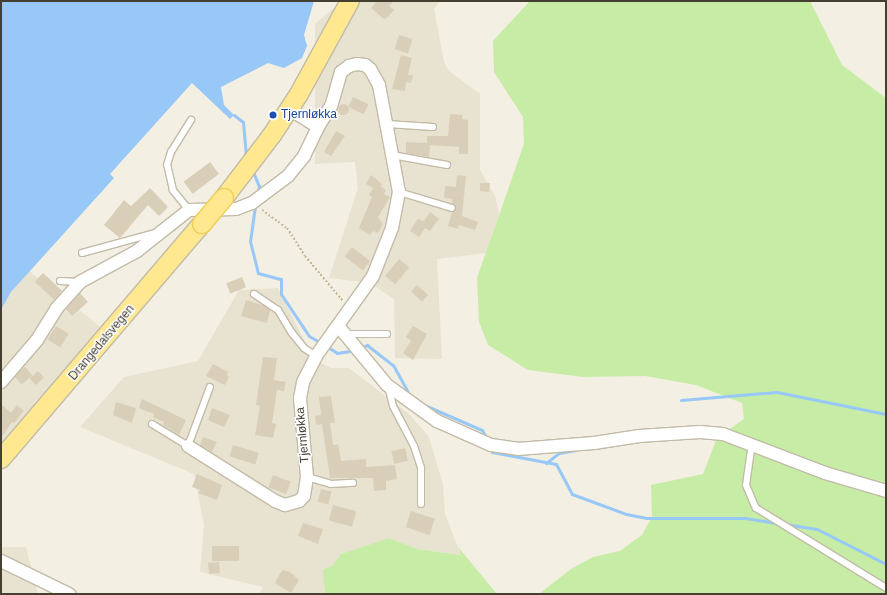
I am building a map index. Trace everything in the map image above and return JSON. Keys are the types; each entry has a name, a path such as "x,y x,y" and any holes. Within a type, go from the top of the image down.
{"main road":[{"path":"289,109 350,1"},
{"name":"Drangedalsvegen","path":"1,459 224,198 289,109"}],"street":[{"name":"Tjernløkka","path":"188,446 275,501 285,504 294,503 304,496 307,477 300,398 303,382 316,356 342,330 350,312 373,276 392,228 399,192 387,124 375,74 365,65 357,64 349,66 341,72 332,106 318,126 304,156 288,176 252,204"},
{"path":"289,109 318,126"},
{"path":"1,382 37,340 56,309 80,282 137,251 189,210 225,211 252,204"},
{"path":"342,330 387,385 437,421 491,445 518,449 700,432 723,434 752,443 825,473 886,491"},
{"path":"1,561 68,594"}],"lane":[{"path":"189,210 173,190 167,165 171,152 191,120"},
{"path":"387,124 433,127"},
{"path":"392,155 447,165"},
{"path":"399,192 452,208"},
{"path":"82,252 161,232"},
{"path":"60,281 80,282"},
{"path":"254,294 278,310 292,333 304,348 316,356"},
{"path":"342,330 387,334"},
{"path":"387,385 393,406 414,446 418,461 421,504"},
{"path":"152,424 188,446 210,387"},
{"path":"752,443 746,485 756,508 886,588"},
{"path":"307,477 331,484 353,483"}],"path":[{"path":"252,204 287,228 305,256 338,294 350,312"}],"shaded area":[{"path":"342,1 440,1 434,9 444,62 449,71 480,94 480,170 495,196 499,214 486,253 437,259 442,359 395,358 394,299 370,283 329,278 358,188 355,162 315,164 315,24"},
{"path":"29,271 111,335 1,459 1,310 11,292"},
{"path":"278,288 314,360 331,368 349,368 409,414 429,437 443,485 445,514 461,555 417,549 389,538 341,554 332,566 324,587 325,594 259,594 263,587 200,572 204,525 194,474 80,427 124,377 198,361 239,290"},
{"path":"1,547 26,547 38,594 1,594"}],"green space":[{"path":"530,1 810,1 842,65 886,98 886,594 539,594 571,569 593,557 620,551 642,535 652,517 651,485 703,474 717,438 744,419 742,403 696,385 645,376 583,377 528,370 488,345 479,322 477,278 524,144 523,117 494,72 493,41"},
{"path":"389,538 417,549 461,555 458,547 497,594 325,594 323,570 332,566 341,554"}],"water":[{"path":"1,1 314,1 304,35 307,46 302,58 284,68 268,63 221,87 224,105 234,115 230,119 192,83 110,174 114,178 11,292 1,310"}],"building":[{"path":"377,1 394,1 389,6 394,10 388,17 384,19 371,8"},
{"path":"399,35 412,39 408,53 395,49"},
{"path":"401,55 412,58 408,75 413,75 411,83 406,82 405,91 392,89"},
{"path":"353,97 368,104 364,114 348,107"},
{"path":"341,104 345,104 347,105 347,113 341,114 338,111 338,107"},
{"path":"450,114 463,115 462,119 468,120 468,154 459,154 459,147 430,145 429,157 406,153 406,142 427,143 427,136 448,136"},
{"path":"336,131 345,136 331,156 324,152"},
{"path":"210,162 219,174 193,194 184,182"},
{"path":"371,175 382,184 380,186 386,190 384,194 390,197 378,217 383,224 378,233 373,231 370,235 359,228 372,197 369,195 373,188 366,184"},
{"path":"457,175 466,176 462,216 478,222 475,230 459,225 458,229 448,226 452,212 456,207 452,203 453,199 444,198 445,186 456,187"},
{"path":"480,183 490,183 489,192 480,191"},
{"path":"150,188 168,207 159,216 148,205 120,238 104,225 124,200 131,206"},
{"path":"430,212 439,219 430,231 425,228 419,237 410,231 418,219 424,221"},
{"path":"352,247 370,261 363,271 345,256"},
{"path":"399,259 409,267 395,284 385,276"},
{"path":"43,273 62,291 54,300 35,282"},
{"path":"242,277 246,287 230,294 226,283"},
{"path":"417,285 428,295 422,302 411,292"},
{"path":"80,293 88,302 72,316 66,309"},
{"path":"246,300 262,305 270,310 267,323 241,316"},
{"path":"56,326 69,334 60,348 48,340"},
{"path":"413,326 427,334 413,360 403,353 411,341 406,337"},
{"path":"263,357 277,358 274,380 286,382 284,391 277,390 272,423 276,424 273,438 255,435 260,406 256,405"},
{"path":"213,364 228,372 227,375 229,377 225,385 206,376"},
{"path":"25,367 32,375 22,384 14,376"},
{"path":"38,371 44,378 36,385 30,378"},
{"path":"331,396 335,423 330,423 333,445 338,444 341,461 366,459 366,467 395,465 397,479 386,481 386,490 374,491 373,478 330,478 322,424 316,425 315,416 321,415 319,397"},
{"path":"142,399 186,420 179,435 163,425 164,422 153,417 154,414 139,408"},
{"path":"116,402 136,408 132,423 113,415"},
{"path":"1,404 11,413 17,405 24,411 14,423 12,422 1,438"},
{"path":"212,408 230,415 224,427 208,420"},
{"path":"203,437 217,442 212,452 200,445"},
{"path":"233,445 259,453 255,464 229,456"},
{"path":"405,448 408,461 394,464 391,451"},
{"path":"197,474 222,485 217,500 198,493 200,490 192,487"},
{"path":"273,475 291,482 286,494 268,487"},
{"path":"321,489 332,492 328,504 318,502"},
{"path":"333,505 356,511 352,527 329,520"},
{"path":"411,511 435,519 430,535 406,527"},
{"path":"303,523 323,529 318,544 298,536"},
{"path":"212,546 239,546 239,561 212,561"},
{"path":"219,562 220,573 209,574 208,563"},
{"path":"282,570 290,572 299,580 291,593 275,583"}],"waterway":[{"path":"234,115 243,122 246,157"},
{"path":"253,172 259,186 257,195"},
{"path":"255,206 250,241 258,273 281,279 281,294 309,336 321,343"},
{"path":"361,348 367,345 393,365 411,397"},
{"path":"326,346 337,353 355,350"},
{"path":"681,400 777,392 886,414"},
{"path":"422,404 482,430 486,438"},
{"path":"491,448 492,452 556,464 572,494 626,514 647,518 745,518 777,523"},
{"path":"546,463 559,453 576,450"},
{"path":"785,524 817,529 886,564"}],"place":[{"name":"Tjernløkka","path":"273,115"}]}
